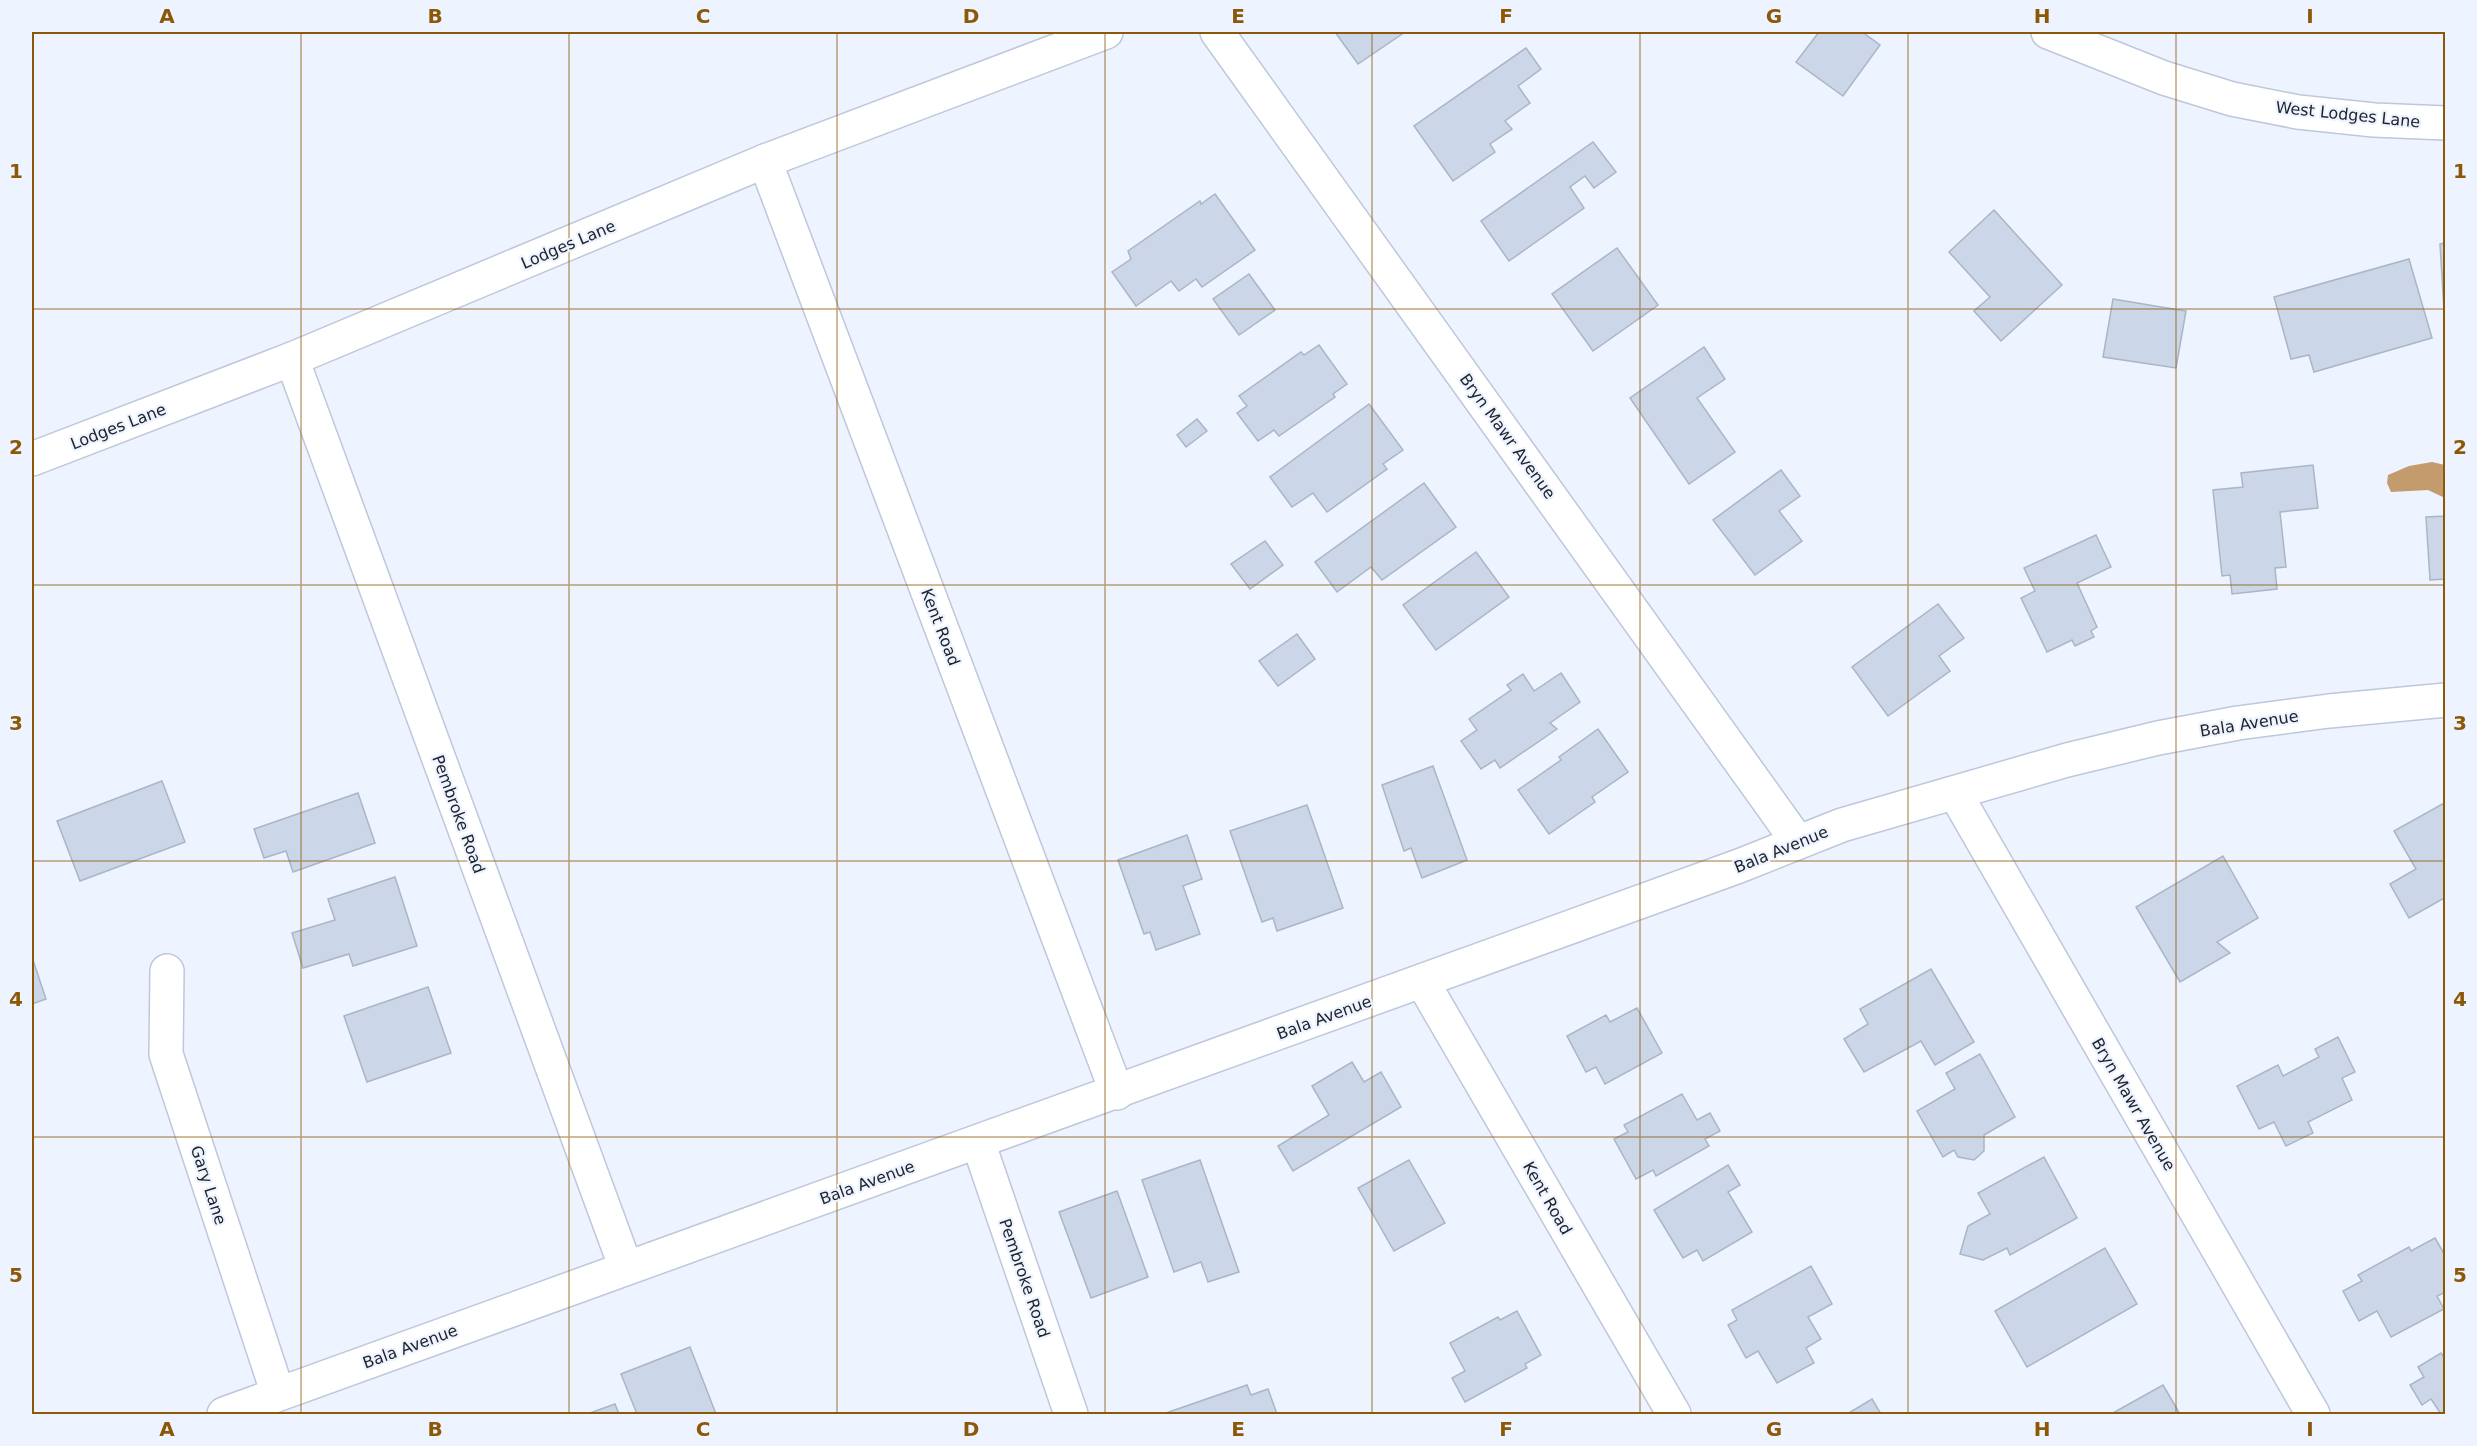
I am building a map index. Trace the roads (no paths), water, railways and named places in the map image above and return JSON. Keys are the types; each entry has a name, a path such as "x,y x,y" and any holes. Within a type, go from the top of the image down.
{"street":[{"name":"Lodges Lane","path":"32,459 292,359 765,161 1106,32"},
{"name":"Bryn Mawr Avenue","path":"1217,32 1798,842"},
{"name":"West Lodges Lane","path":"2048,32 2164,78 2232,99 2309,114 2445,123"},
{"name":"Kent Road","path":"765,161 1116,1093"},
{"name":"Pembroke Road","path":"292,359 626,1268"},
{"name":"Bala Avenue","path":"224,1414 1116,1093 1739,866 1842,825 2067,760 2181,733 2329,711 2445,700"},
{"name":"Bryn Mawr Avenue","path":"1955,793 2313,1414"},
{"name":"Gary Lane","path":"167,971 166,1054 278,1394"},
{"name":"Kent Road","path":"1422,981 1674,1414"},
{"name":"Pembroke Road","path":"978,1142 1071,1414"}]}
